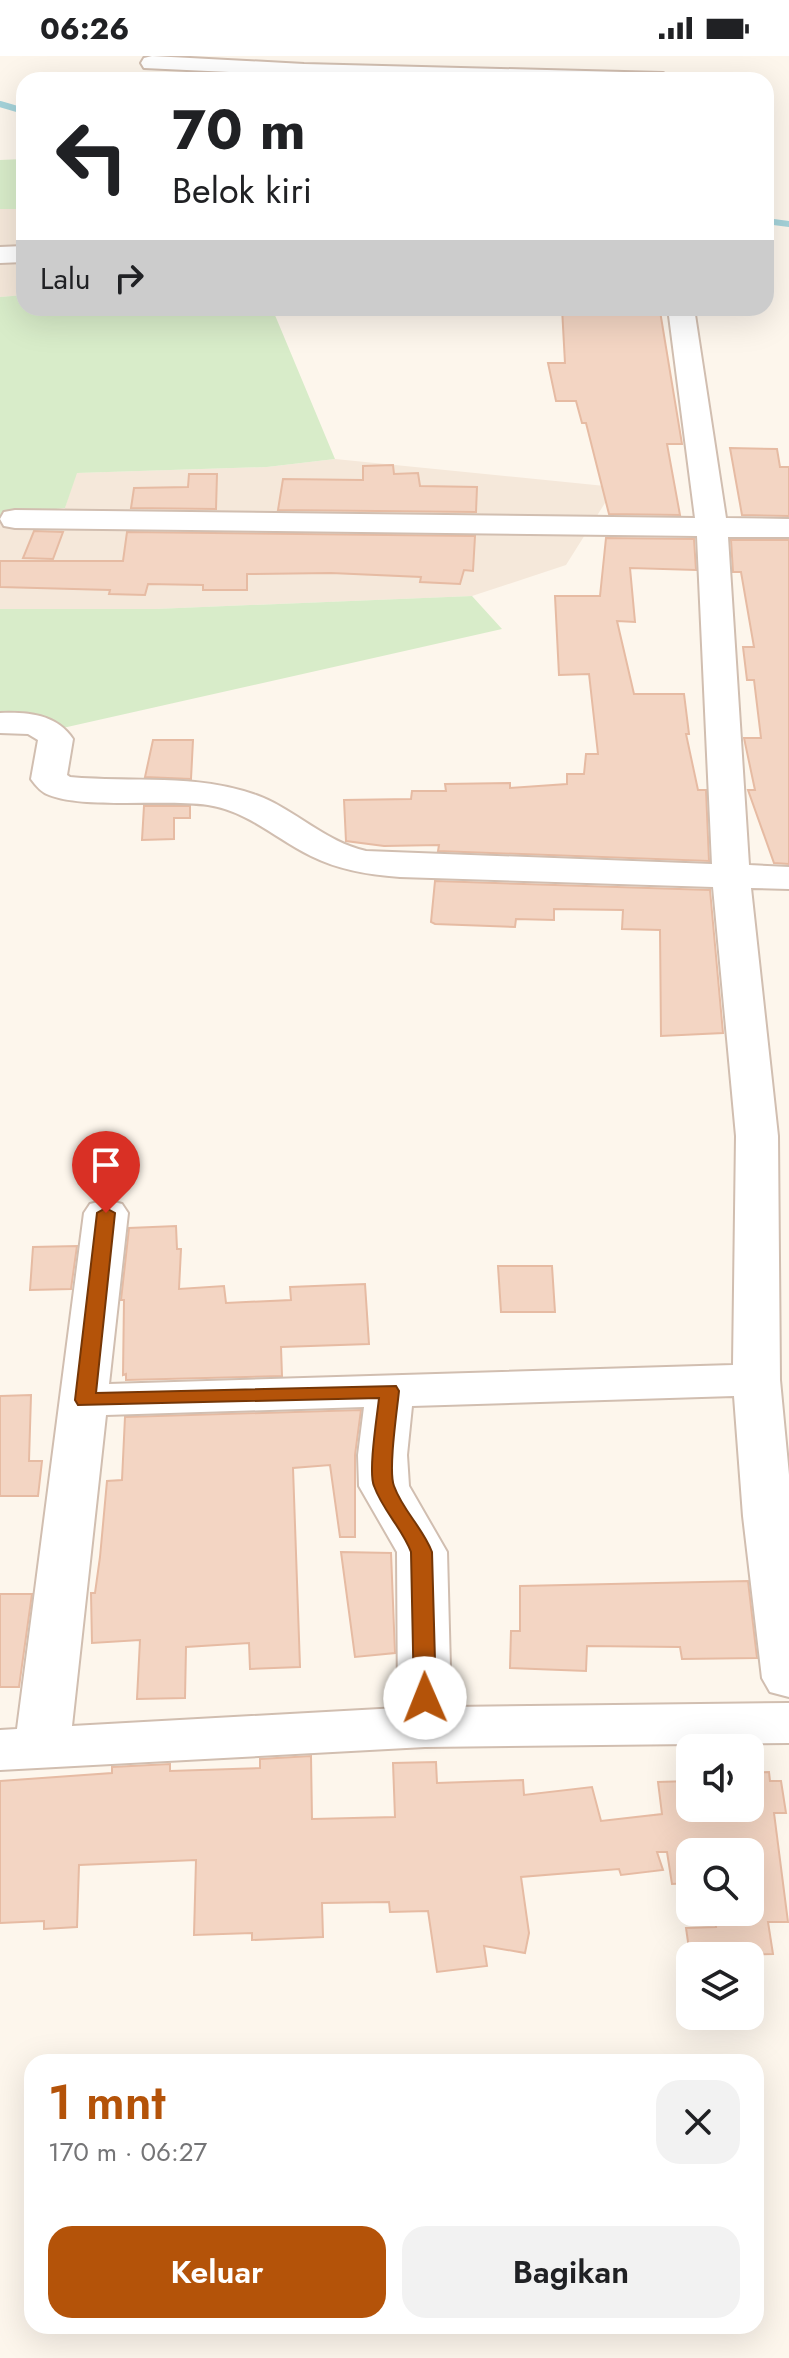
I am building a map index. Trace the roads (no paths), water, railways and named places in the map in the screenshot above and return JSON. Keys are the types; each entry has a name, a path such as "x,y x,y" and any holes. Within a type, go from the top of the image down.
{"street":[{"path":"152,63 344,72"},
{"path":"682,316 712,527 731,876 756,1119 756,1380 778,1516 789,1678"},
{"path":"15,519 789,528"},
{"path":"0,723 31,724 49,730 56,739 49,779 61,787 183,793 232,799 280,820 320,846 361,861 412,866 789,878"},
{"path":"106,1213 85,1400 21,1749 425,1727 789,1723"},
{"path":"85,1400 756,1380"},
{"path":"389,1391 382,1483 395,1510 415,1534 422,1552 425,1727"}],"waterway":[{"path":"0,104 16,109"},
{"path":"774,222 789,224"}]}
